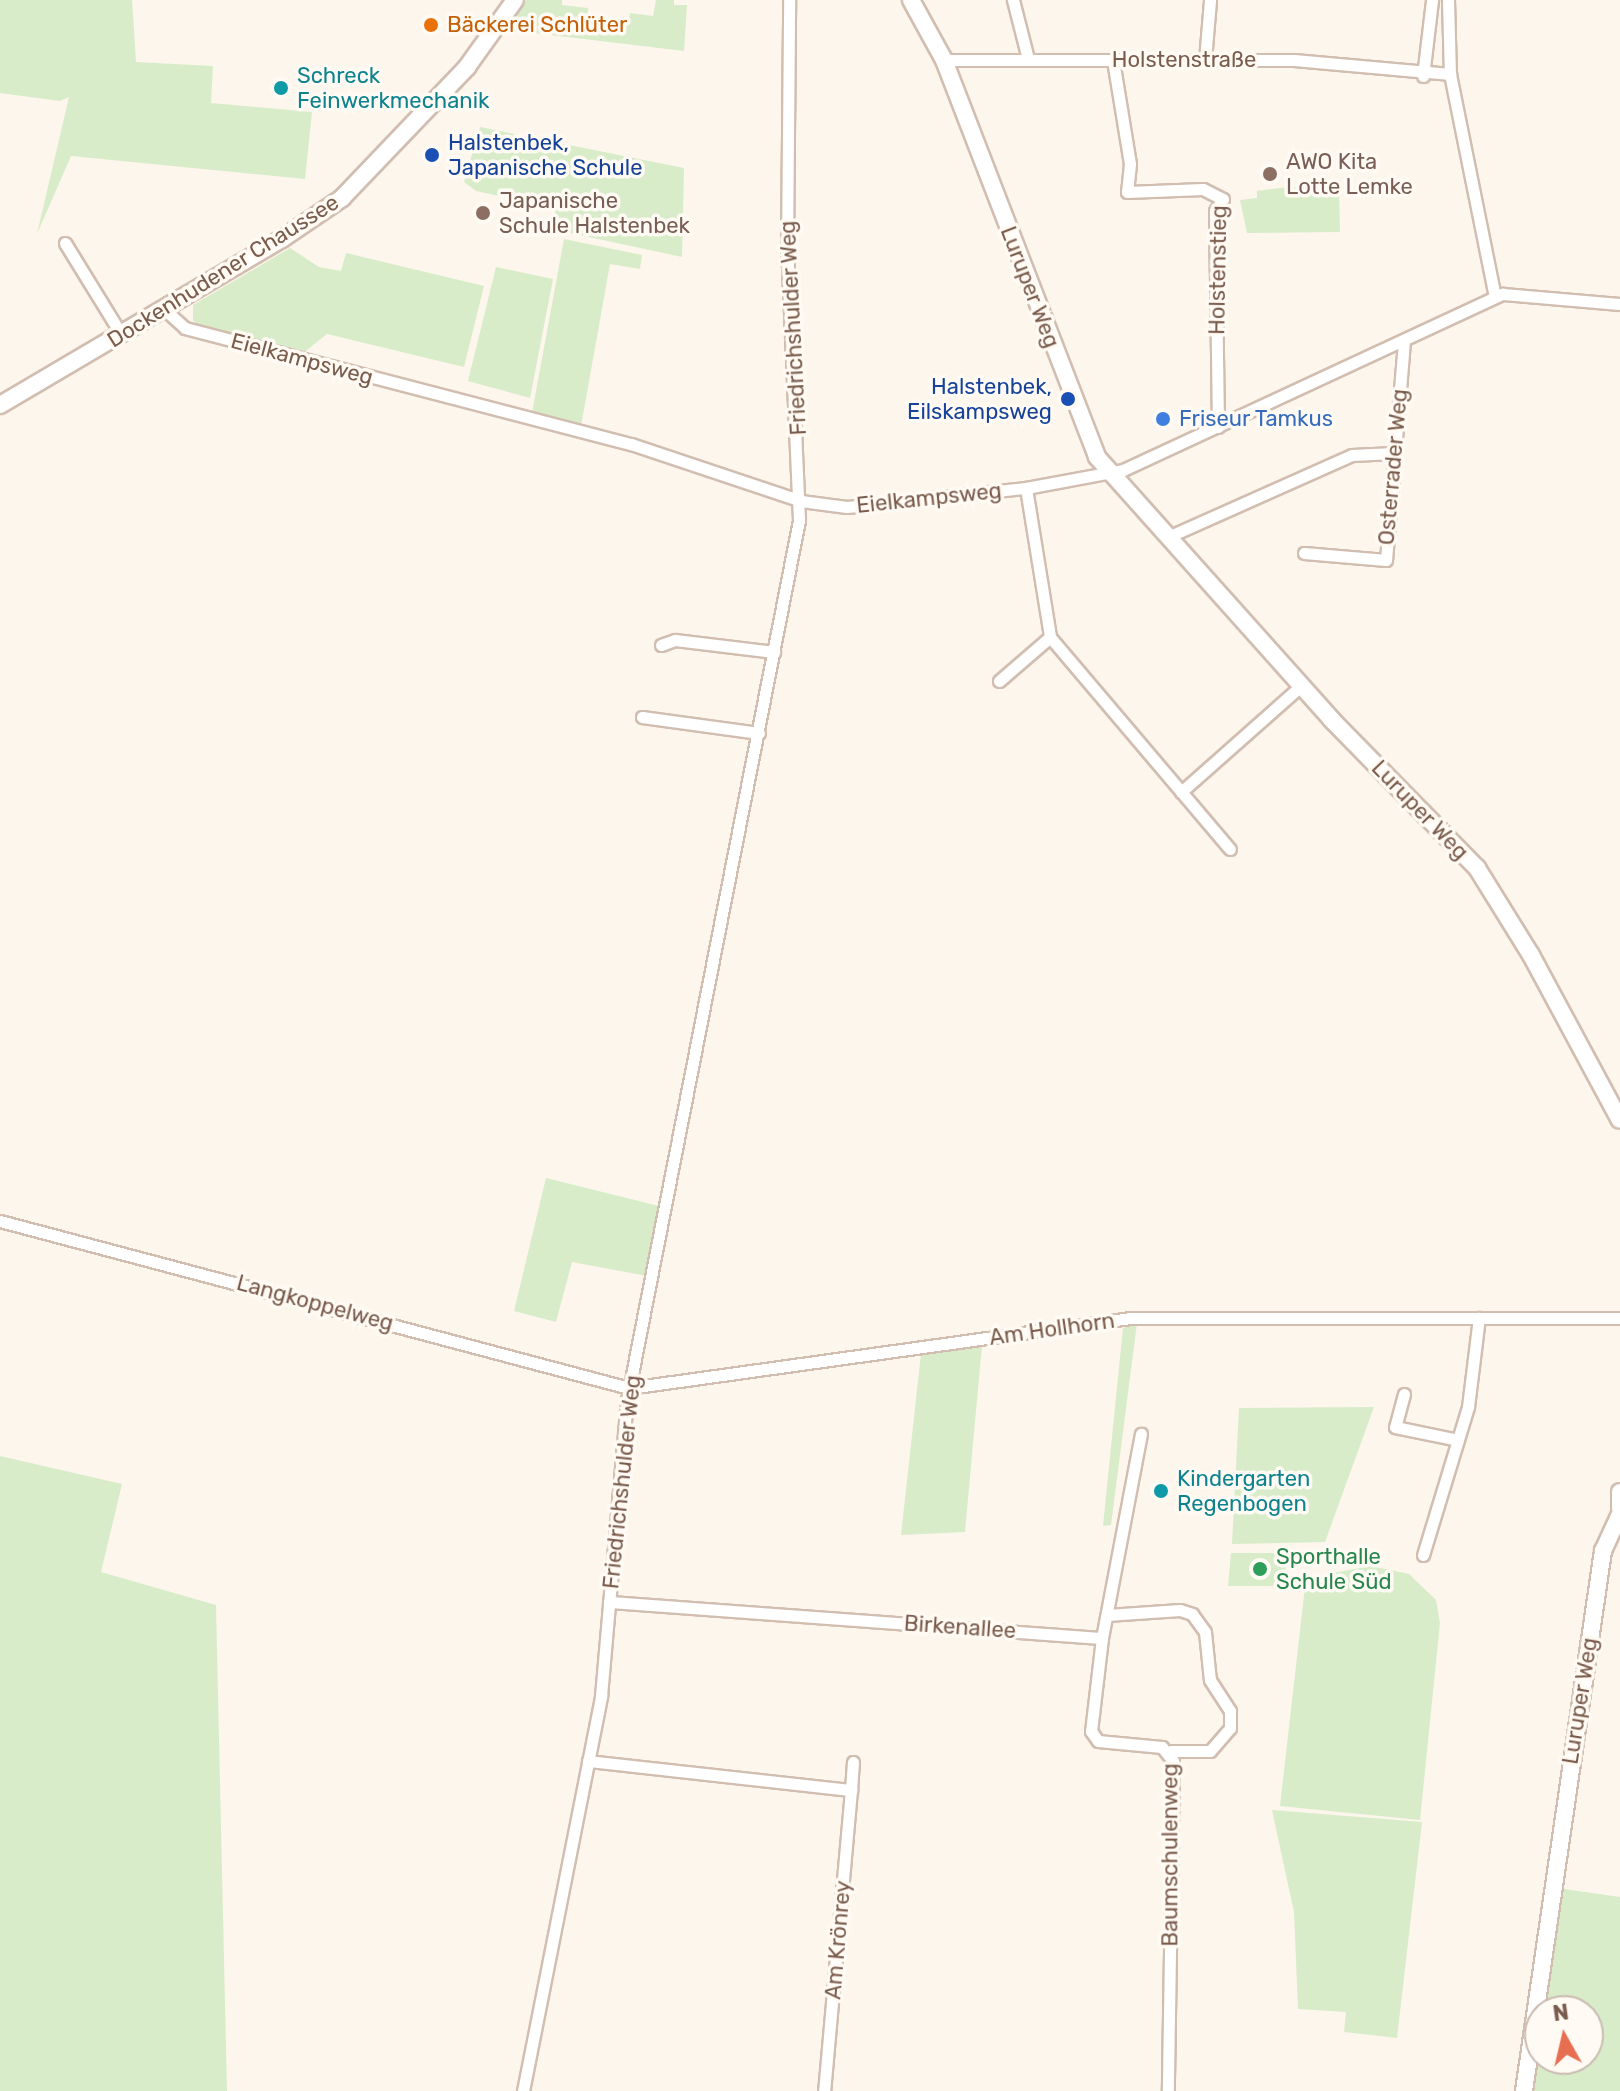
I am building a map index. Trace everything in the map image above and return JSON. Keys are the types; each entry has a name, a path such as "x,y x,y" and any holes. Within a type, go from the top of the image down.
{"street":[{"name":"Dockenhudener Chaussee","path":"0,405 303,227 360,183 474,58 515,0"},
{"name":"Friedrichshulder Weg","path":"523,2091 601,1696 629,1388 759,733 801,501 787,250 789,0"},
{"name":"Luruper Weg","path":"911,0 944,60 1089,440 1109,473 1170,536 1301,686 1477,868 1531,955 1620,1120"},
{"path":"1013,0 1028,59"},
{"path":"1205,60 1210,0"},
{"path":"1423,76 1432,0"},
{"path":"1448,0 1450,74 1495,297 1512,294 1620,304"},
{"name":"Holstenstraße","path":"944,60 1294,60 1423,76 1450,74"},
{"name":"Holstenstieg","path":"1113,60 1130,164 1127,192 1203,189 1223,199 1215,211 1218,427"},
{"path":"65,243 121,334"},
{"name":"Eielkampsweg","path":"164,309 185,328 631,444 801,501 847,507 903,505 1109,473 1218,427 1495,297"},
{"name":"Osterrader Weg","path":"1304,553 1386,560 1404,340"},
{"path":"1170,536 1352,455 1394,453"},
{"path":"1026,488 1050,637 1230,849"},
{"path":"999,681 1050,637"},
{"path":"661,645 675,640 774,652"},
{"path":"1181,792 1301,686"},
{"path":"642,717 759,733"},
{"name":"Langkoppelweg","path":"0,1221 629,1388"},
{"name":"Am Hollhorn","path":"629,1388 1130,1318 1620,1318"},
{"path":"1423,1555 1473,1379 1479,1318"},
{"path":"1404,1394 1395,1427 1458,1440"},
{"path":"1102,1638 1115,1547 1125,1537 1141,1434"},
{"path":"1620,1492 1620,1511"},
{"name":"Luruper Weg","path":"1524,2091 1603,1551 1620,1511"},
{"name":"Birkenallee","path":"609,1602 1102,1638"},
{"path":"1107,1615 1180,1610 1192,1614 1205,1632 1208,1672 1230,1711 1230,1728 1210,1751 1171,1751"},
{"name":"Baumschulenweg","path":"1102,1638 1091,1731 1098,1741 1171,1751 1168,2091"},
{"path":"588,1761 851,1790"},
{"name":"Am Krönrey","path":"824,2091 853,1762"}],"green space":[{"path":"0,0 132,0 136,62 213,66 211,103 312,112 305,179 71,156 37,234 69,97 60,101 0,93"},
{"path":"526,0 562,0 562,5 588,8 588,14 629,20 630,13 653,16 656,0 674,0 674,5 687,5 684,51 509,30"},
{"path":"480,127 684,168 682,257 561,231 553,225 556,208 476,191 464,182"},
{"path":"1288,187 1339,190 1340,232 1247,233 1240,200 1257,198 1257,191"},
{"path":"564,239 642,255 640,269 610,264 581,426 532,413"},
{"path":"290,248 319,267 341,271 346,253 484,286 464,367 327,334 302,354 200,327 193,320 193,305"},
{"path":"496,267 553,279 530,398 468,381"},
{"path":"546,1178 659,1206 647,1276 572,1262 556,1322 514,1311"},
{"path":"1137,1323 1111,1525 1103,1526 1123,1328"},
{"path":"982,1345 965,1532 901,1535 921,1354"},
{"path":"1374,1407 1325,1542 1232,1544 1239,1408"},
{"path":"0,1456 122,1484 101,1572 216,1605 227,2091 0,2091"},
{"name":"Sporthalle Schule Süd","path":"1231,1553 1282,1553 1289,1586 1228,1586"},
{"path":"1371,1566 1409,1574 1436,1600 1440,1623 1420,1820 1280,1806 1306,1578"},
{"path":"1272,1810 1422,1822 1397,2038 1344,2032 1346,2012 1298,2009 1294,1912"},
{"path":"1564,1889 1620,1897 1620,2091 1532,2091 1534,2075 1604,2075 1604,1995 1547,1995"}],"place":[{"name":"Bäckerei Schlüter","path":"431,25"},
{"name":"Schreck Feinwerkmechanik","path":"281,88"},
{"name":"Halstenbek, Japanische Schule","path":"432,155"},
{"name":"AWO Kita Lotte Lemke","path":"1270,174"},
{"name":"Japanische Schule Halstenbek","path":"483,213"},
{"name":"Halstenbek, Eilskampsweg","path":"1068,399"},
{"name":"Friseur Tamkus","path":"1163,419"},
{"name":"Kindergarten Regenbogen","path":"1161,1491"},
{"name":"Sporthalle Schule Süd","path":"1260,1569"}]}
